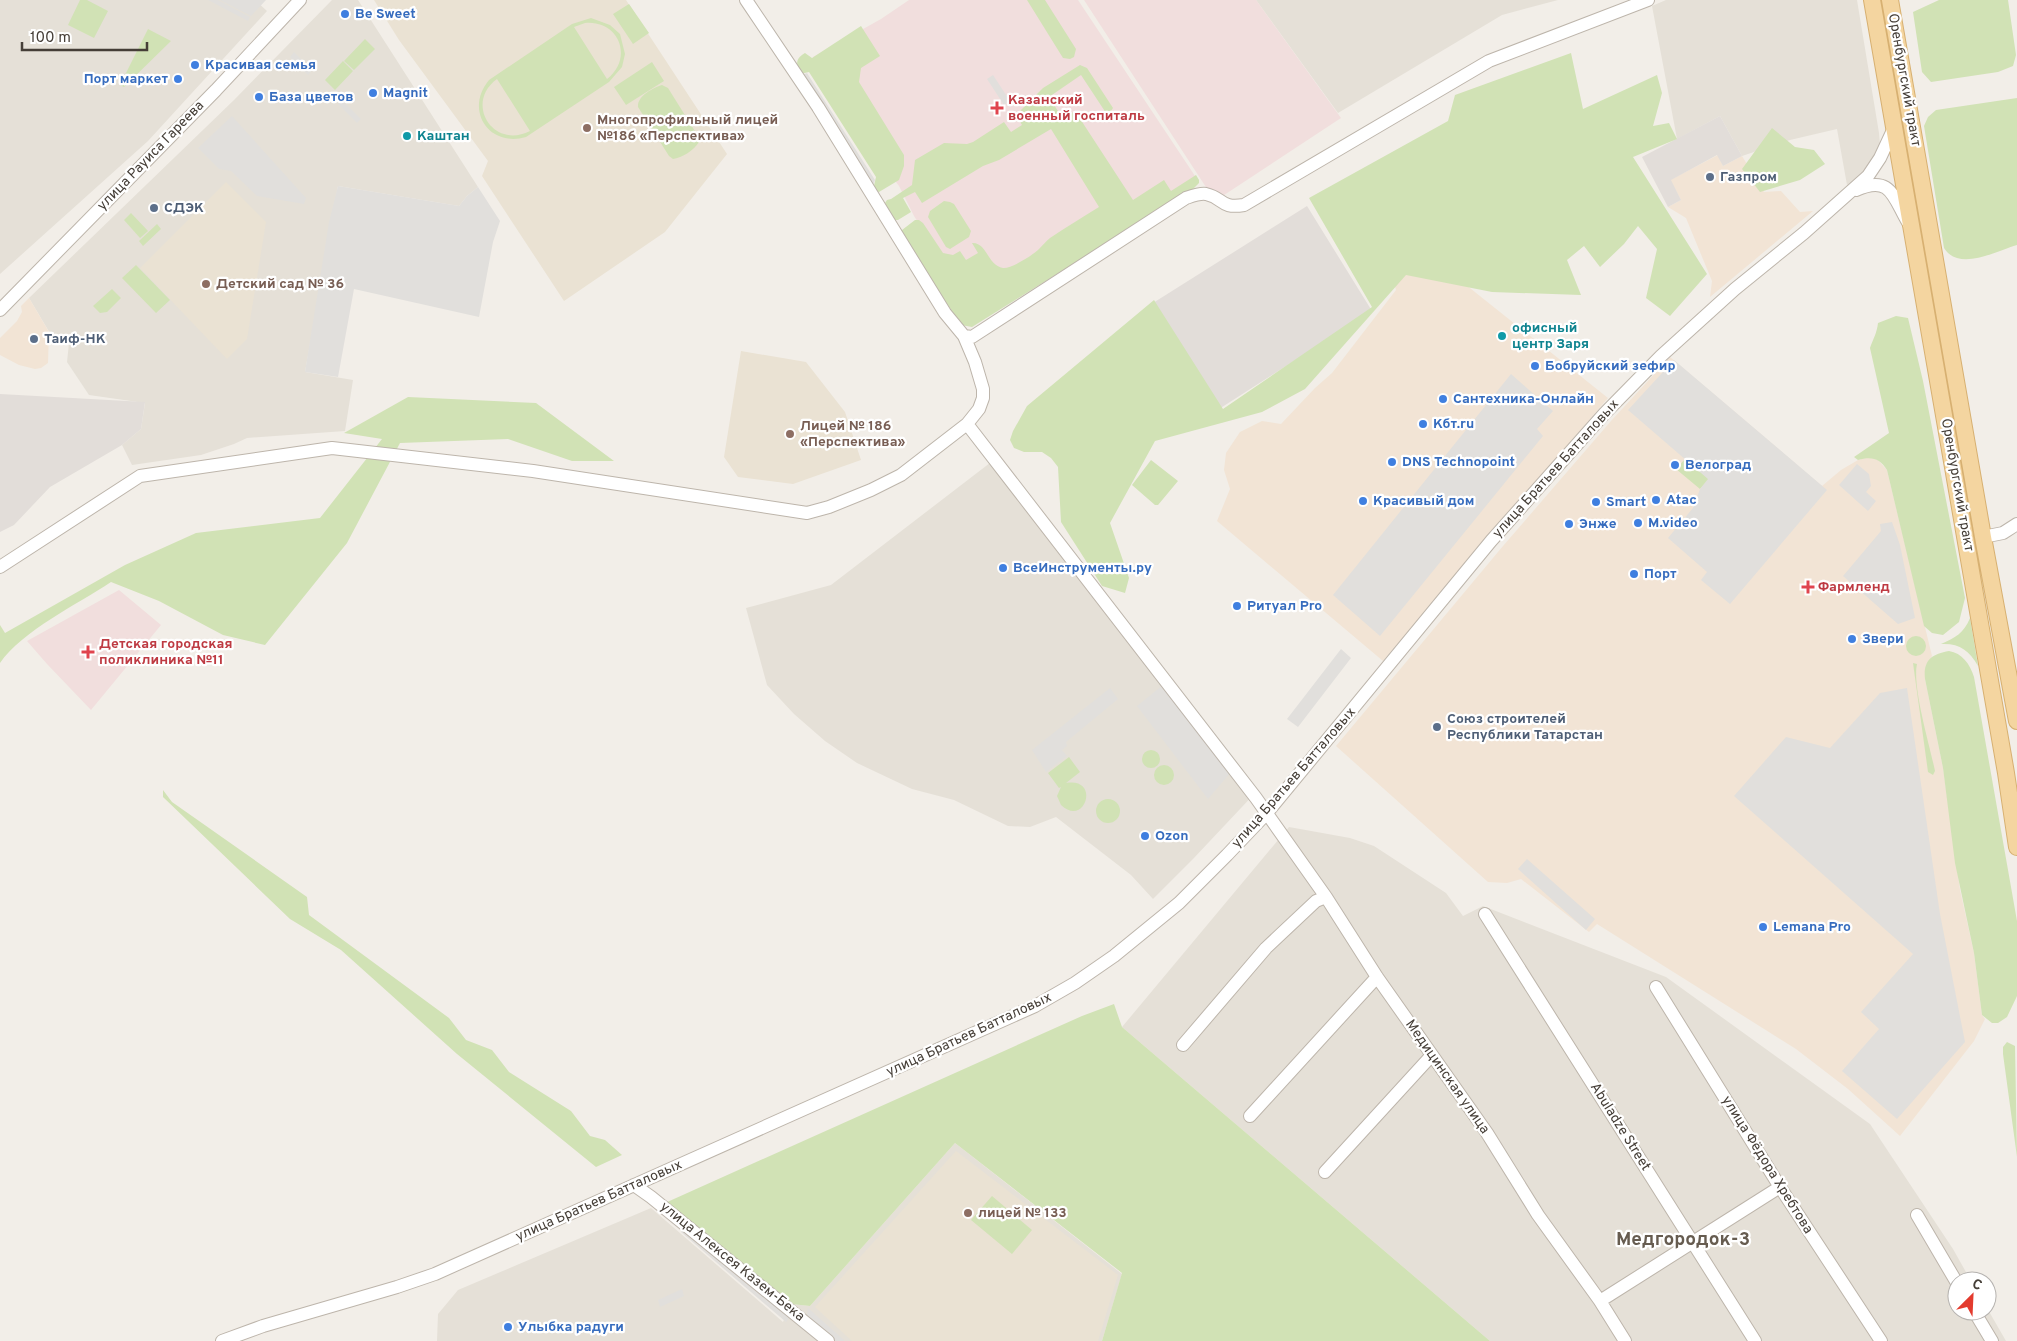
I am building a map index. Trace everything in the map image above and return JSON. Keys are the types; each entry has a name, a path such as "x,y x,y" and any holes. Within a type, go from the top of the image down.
{"main road":[{"name":"Оренбургский тракт","path":"1872,0 1895,124 2017,847"},
{"name":"Оренбургский тракт","path":"1890,0 2017,722"}],"street":[{"name":"улица Рауиса Гареева","path":"0,310 216,90 300,0"},
{"path":"0,568 140,476 332,448 533,471 807,513 829,507 871,490 901,475 967,424 980,409 983,388 975,362 964,336 945,313 822,115 746,0"},
{"path":"964,336 972,337 977,334 1186,198 1204,194 1215,198 1224,205 1234,207 1244,205 1489,61 1648,0"},
{"name":"улица Братьев Батталовых","path":"222,1341 241,1338 263,1326 435,1274 1027,1010 1075,983 1114,956 1179,903 1266,814 1491,541 1604,414 1661,356 1713,308 1868,176 1880,158 1895,124"},
{"name":"улица Братьев Батталовых","path":"1849,194 1872,185 1884,186 1891,191 1913,231"},
{"name":"Медицинская улица","path":"967,424 1256,798 1326,896 1377,978 1487,1133 1538,1215 1600,1301 1625,1341"},
{"path":"1983,537 2004,533 2017,524"},
{"path":"1183,1045 1266,948 1316,901 1326,896"},
{"name":"Abuladze Street","path":"1485,914 1755,1341"},
{"path":"1250,1116 1377,978"},
{"name":"улица Фёдора Хребтова","path":"1656,987 1780,1187 1881,1341"},
{"path":"1324,1172 1432,1055"},
{"name":"улица Алексея Казем-Бека","path":"634,1185 828,1341"},
{"path":"1600,1301 1780,1187"},
{"path":"1917,1215 1950,1271"},
{"path":"1980,1321 1992,1341"}],"shaded area":[{"path":"0,0 255,0 267,11 148,141 0,274"},
{"path":"208,0 218,0 250,17 248,21"},
{"path":"220,0 266,0 251,16"},
{"path":"332,0 358,0 478,187 459,206 338,186 305,372 353,380 345,431 247,438 201,455 132,465 122,445 141,429 145,403 89,395 67,362 69,343 54,340 29,298 234,100"},
{"name":"Многопрофильный лицей №186 «Перспектива»","path":"374,0 626,0 727,154 665,232 564,301 482,176 488,161 399,40"},
{"name":"Казанский военный госпиталь","path":"909,0 1078,0 1197,179 971,304 914,216 899,186 878,158 813,57 881,19"},
{"path":"1084,0 1256,0 1341,118 1215,201"},
{"path":"1256,0 1558,0 1502,15 1338,113"},
{"path":"1666,0 1857,0 1879,133 1880,145 1876,159 1858,178 1847,185 1837,129 1790,140 1742,156 1720,116 1677,139 1652,6"},
{"path":"294,52 312,70 308,75 290,57"},
{"path":"807,73 875,180 872,188 801,75"},
{"path":"993,75 1010,101 1004,105 987,79"},
{"path":"342,100 361,119 357,123 338,104"},
{"path":"232,116 306,198 304,204 257,196 231,171 219,169 198,148"},
{"path":"1720,116 1742,156 1723,166 1717,155 1671,180 1681,200 1668,207 1642,157"},
{"path":"1718,155 1723,166 1742,156 1764,192 1781,191 1800,212 1813,211 1710,297 1712,281 1686,218 1668,207 1681,200 1670,180"},
{"name":"Детский сад № 36","path":"226,182 266,222 247,339 227,359 140,268"},
{"path":"338,186 459,206 478,187 500,221 493,242 479,317 354,289 338,377 305,372 329,222"},
{"path":"1307,206 1372,311 1219,409 1153,303"},
{"path":"1421,249 1608,398 1383,661 1217,521 1230,489 1224,470 1226,453 1240,432 1262,421 1281,424 1332,373 1396,290 1393,280"},
{"path":"29,298 49,332 48,363 41,368 35,369 19,365 0,355 0,338 17,321 22,312 21,306"},
{"name":"Лицей № 186 «Перспектива»","path":"741,351 806,362 845,412 861,460 793,484 738,477 724,457"},
{"path":"1670,357 1822,486 1841,470 1858,460 1869,457 1878,460 1887,470 1932,656 1926,665 1925,679 1943,768 1960,890 1974,953 1982,1015 1985,1019 1974,1041 1900,1136 1848,1089 1796,1049 1597,924 1589,932 1521,879 1507,883 1488,882 1336,746 1503,546 1611,421"},
{"path":"1674,360 1827,490 1730,604 1701,580 1707,572 1668,538 1693,508 1700,489 1708,479 1628,410"},
{"path":"1511,374 1553,411 1537,429 1543,436 1380,636 1333,595"},
{"path":"0,394 145,402 141,429 122,445 50,487 14,525 0,532"},
{"path":"999,456 1257,791 1153,899 1131,875 1056,817 1030,827 1008,826 954,800 912,789 857,763 825,741 794,714 767,685 746,608 831,585"},
{"path":"1857,464 1869,474 1871,486 1866,492 1876,501 1868,511 1839,485"},
{"path":"1892,522 1900,545 1915,618 1898,624 1843,576 1881,531 1880,524"},
{"name":"Детская городская поликлиника №11","path":"119,590 161,625 91,710 27,641"},
{"path":"1341,649 1351,658 1298,727 1287,719"},
{"path":"1163,685 1231,772 1208,799 1137,706"},
{"path":"1110,688 1118,699 1066,742 1067,746 1062,750 1067,756 1046,772 1032,750"},
{"path":"1907,688 1940,914 1965,1042 1897,1119 1842,1071 1879,1029 1861,1012 1913,954 1734,796 1786,737 1830,748 1880,693"},
{"path":"1289,827 1350,838 1374,846 1446,893 1463,916 1483,906 1666,977 1870,1124 1953,1249 1965,1271 1947,1271 1947,1321 1994,1321 2006,1341 1490,1341 1122,1027"},
{"path":"1527,859 1595,919 1586,930 1518,869"},
{"path":"955,1143 1122,1274 1102,1341 437,1341 438,1314 458,1290 651,1208 783,1322 791,1304 810,1306"},
{"name":"лицей № 133","path":"956,1151 1118,1275 1098,1341 852,1341 815,1307"},
{"path":"684,1228 790,1317 786,1322 681,1232"},
{"path":"682,1289 684,1296 660,1307 658,1300"},
{"path":"808,1308 845,1341 836,1341 807,1315"}],"green space":[{"path":"80,0 87,0 108,11 94,38 68,25"},
{"path":"1027,0 1045,0 1076,49 1074,57 1070,59 1063,58"},
{"path":"1939,0 2008,0 2016,55 2013,66 1998,72 1931,82 1922,72 1913,12"},
{"path":"629,4 649,33 633,44 613,14"},
{"path":"591,18 610,25 620,34 625,54 622,67 609,82 526,137 513,139 501,137 491,132 484,124 480,114 479,103 482,92 489,80 572,24","holes":["585,23 597,24 607,28 619,42 621,51 620,61 607,79 574,27","497,79 530,131 517,135 505,134 495,129 487,121 483,111 483,100 487,89"]},
{"path":"861,26 880,56 861,68 859,82 904,155 904,166 899,180 879,192 873,190 876,177 809,72 800,74 797,65 799,57 805,53 812,58"},
{"path":"148,29 171,41 124,87 120,85"},
{"path":"365,39 375,49 354,70 344,61"},
{"path":"1571,53 1583,109 1657,75 1662,93 1653,126 1669,123 1677,139 1633,157 1707,274 1670,316 1646,298 1657,249 1638,226 1624,244 1600,267 1584,246 1567,260 1581,295 1492,292 1406,275 1305,389 1262,412 1155,441 1110,523 1129,578 1125,593 1102,586 1061,522 1058,467 1051,458 1042,452 1024,452 1014,448 1010,440 1027,406 1154,300 1223,409 1372,307 1309,198 1448,121 1455,95"},
{"path":"343,61 353,71 335,90 325,80"},
{"path":"652,62 664,81 626,105 614,87"},
{"path":"1080,65 1087,68 1113,108 1108,116 1081,75 1049,97 1063,119 1075,111 1133,200 1164,180 1171,191 1196,175 1199,183 1193,189 972,327 961,325 902,235 902,230 915,220 919,220 943,253 953,255 960,251 966,260 978,253 972,243 977,244 981,246 994,263 1003,268 1016,264 1032,255 1050,238 1099,207 1051,129 999,160 983,166 922,203 915,192 903,198 911,212 898,220 894,220 885,203 912,185 915,160 944,143 967,144 973,142 1004,122 1011,132 1022,125 1016,115 1043,88"},
{"path":"662,85 668,88 698,136 699,142 688,153 673,159 669,156 638,107 638,103 643,96 650,90"},
{"path":"2017,98 2017,245 1978,258 1959,258 1951,255 1944,248 1924,126 1928,117 1936,110"},
{"path":"1772,128 1795,147 1814,150 1825,164 1800,180 1760,192 1742,169"},
{"path":"944,201 954,204 971,231 969,237 950,249 946,247 928,217 930,211"},
{"path":"131,213 148,231 140,238 124,220"},
{"path":"157,224 161,229 143,246 139,241"},
{"path":"136,265 170,300 156,313 122,278"},
{"path":"112,289 121,298 107,312 100,313 93,306"},
{"path":"1896,316 1908,318 1923,381 1965,598 1959,622 1943,635 1932,633 1924,626 1887,470 1875,459 1858,460 1854,457 1889,433 1870,348 1878,323"},
{"path":"408,397 536,403 614,461 572,461 508,439 400,443 347,543 265,645 223,635 159,601 111,582 36,629 10,651 0,663 0,625 5,633 125,565 196,533 320,518 382,439 344,433"},
{"path":"1685,459 1709,479 1700,489 1676,469"},
{"path":"1151,460 1178,481 1158,505 1155,505 1132,485"},
{"path":"1970,618 1978,666 1967,652 1958,646 1941,644 1959,634 1965,628"},
{"path":"1916,636 1923,639 1926,646 1923,653 1916,656 1909,653 1906,646 1909,639"},
{"path":"1949,651 1958,654 1965,660 1974,677 2017,921 2017,996 2007,1017 1998,1023 1992,1023 1982,1015 1974,953 1955,863 1943,768 1925,679 1925,667 1930,659 1937,654"},
{"path":"1913,663 1917,664 1917,687 1935,771 1933,775 1928,772"},
{"path":"1151,750 1157,753 1160,759 1157,765 1151,768 1145,765 1142,759 1145,753"},
{"path":"1069,757 1080,772 1066,783 1077,783 1083,787 1086,793 1086,800 1082,807 1077,810 1070,810 1061,805 1057,796 1061,787 1059,788 1048,773"},
{"path":"1164,765 1171,768 1174,775 1171,782 1164,785 1157,782 1154,775 1157,768"},
{"path":"163,790 172,802 307,897 309,915 449,1018 466,1040 492,1050 509,1072 571,1111 590,1136 605,1140 622,1155 596,1167 457,1054 341,950 290,919 163,797"},
{"path":"1108,799 1117,802 1120,811 1117,820 1108,823 1099,820 1096,811 1099,802"},
{"path":"1114,1004 1122,1027 1490,1341 1102,1341 1122,1273 955,1143 810,1306 791,1304 665,1203 1082,1016"},
{"path":"2007,1042 2015,1046 2017,1157 2003,1054 2003,1047"},
{"path":"992,1196 1032,1230 1012,1254 971,1220"}],"place":[{"name":"Be Sweet","path":"345,14"},
{"name":"Красивая семья","path":"195,65"},
{"name":"Порт маркет","path":"178,79"},
{"name":"Magnit","path":"373,93"},
{"name":"База цветов","path":"259,97"},
{"name":"Казанский военный госпиталь","path":"997,108"},
{"name":"Многопрофильный лицей №186 «Перспектива»","path":"587,128"},
{"name":"Каштан","path":"407,136"},
{"name":"Газпром","path":"1710,177"},
{"name":"СДЭК","path":"154,208"},
{"name":"Детский сад № 36","path":"206,284"},
{"name":"офисный центр Заря","path":"1502,336"},
{"name":"Таиф-НК","path":"34,339"},
{"name":"Бобруйский зефир","path":"1535,366"},
{"name":"Сантехника-Онлайн","path":"1443,399"},
{"name":"Кбт.ru","path":"1423,424"},
{"name":"Лицей № 186 «Перспектива»","path":"790,434"},
{"name":"DNS Technopoint","path":"1392,462"},
{"name":"Велоград","path":"1675,465"},
{"name":"Atac","path":"1656,500"},
{"name":"Красивый дом","path":"1363,501"},
{"name":"Smart","path":"1596,502"},
{"name":"M.video","path":"1638,523"},
{"name":"Энже","path":"1569,524"},
{"name":"ВсеИнструменты.ру","path":"1003,568"},
{"name":"Порт","path":"1634,574"},
{"name":"Фармленд","path":"1808,587"},
{"name":"Ритуал Pro","path":"1237,606"},
{"name":"Звери","path":"1852,639"},
{"name":"Детская городская поликлиника №11","path":"88,652"},
{"name":"Союз строителей Республики Татарстан","path":"1437,727"},
{"name":"Ozon","path":"1145,836"},
{"name":"Lemana Pro","path":"1763,927"},
{"name":"лицей № 133","path":"968,1213"},
{"name":"Улыбка радуги","path":"508,1327"}],"district":[{"name":"Медгородок-3","path":"1683,1240"}]}
